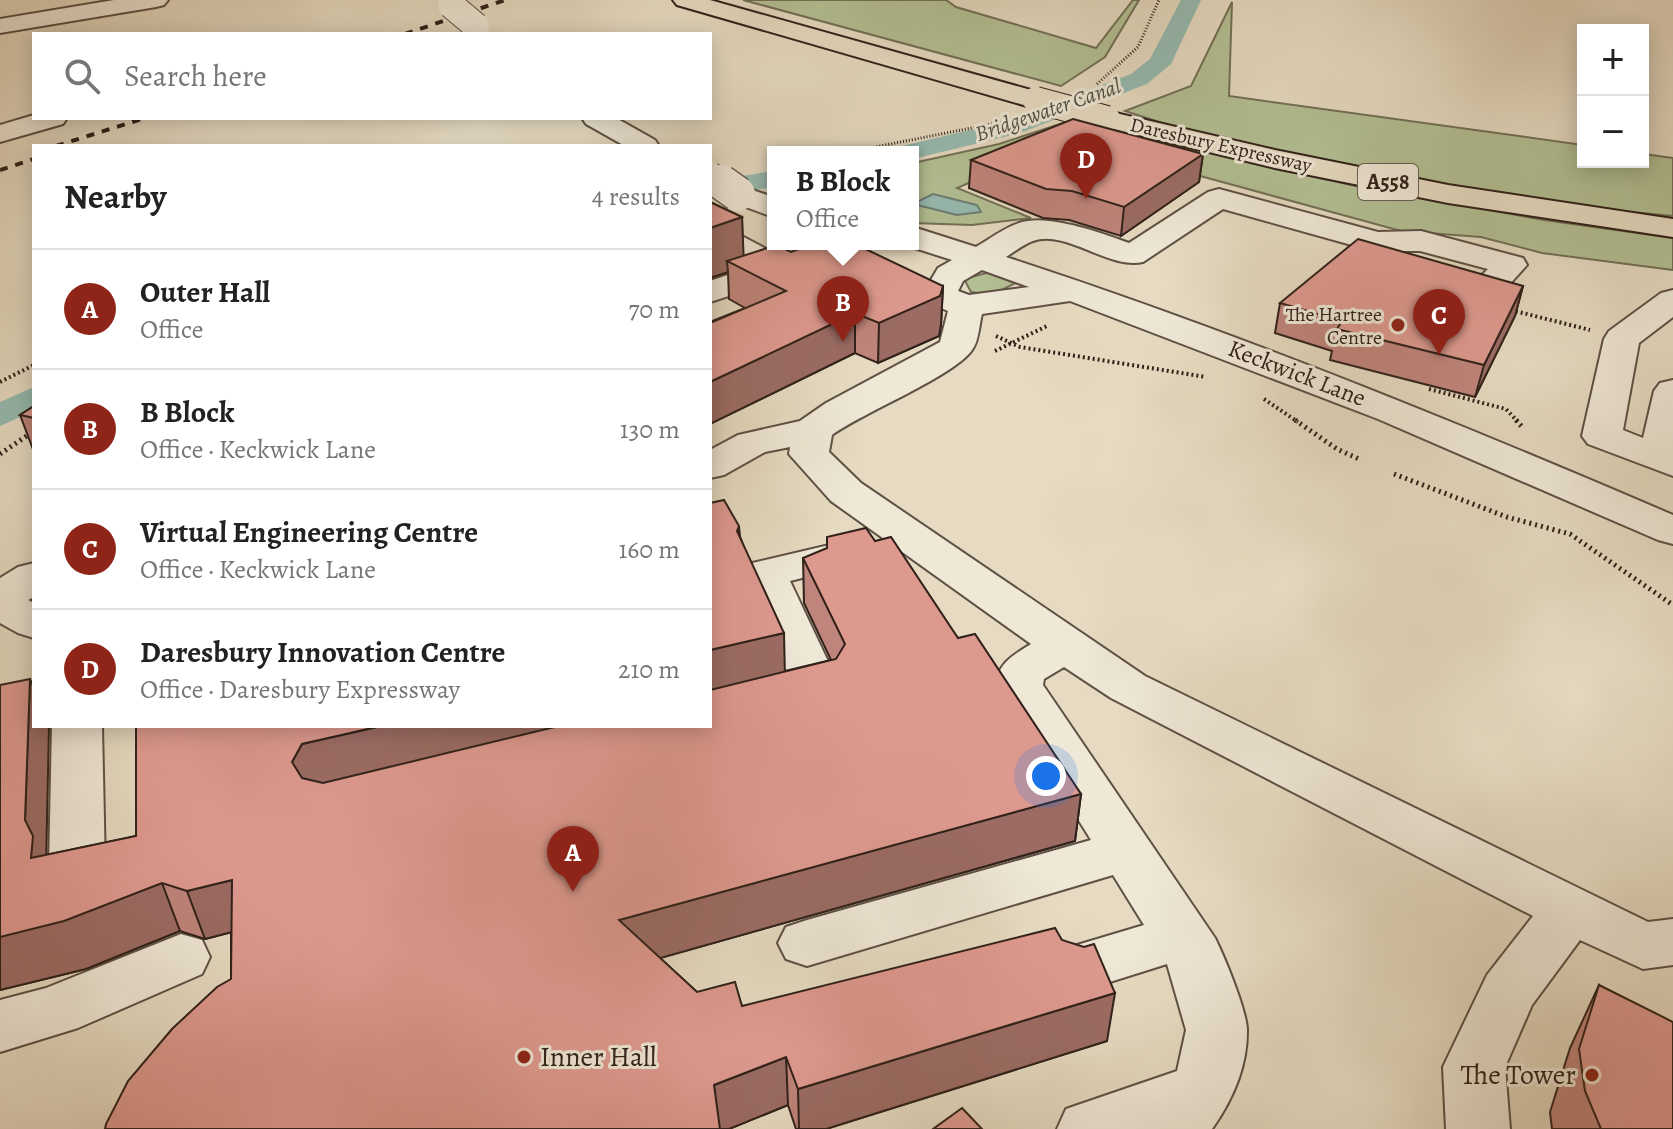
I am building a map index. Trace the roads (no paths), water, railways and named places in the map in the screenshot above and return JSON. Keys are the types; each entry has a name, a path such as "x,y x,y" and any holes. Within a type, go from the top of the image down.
{"main road":[{"name":"Daresbury Expressway","path":"685,0 1036,100 1275,159 1448,194 1673,228"}],"street":[{"path":"0,26 156,0"},
{"path":"447,3 481,30"},
{"path":"0,134 46,120"},
{"path":"600,120 642,144"},
{"path":"712,176 738,194 767,206"},
{"path":"974,326 939,295 950,275 1029,230 1094,241 1132,255 1219,198 1377,242"},
{"path":"712,233 779,269 712,291"},
{"name":"Keckwick Lane","path":"919,239 1207,339 1414,419 1673,531"},
{"path":"712,465 752,443 813,430 840,411 942,358 974,326 1072,291"},
{"path":"1673,300 1622,339 1602,436 1665,461 1673,391"},
{"path":"813,430 809,454 846,492 1128,687 1643,946 1673,942"},
{"path":"712,717 818,691 764,574 912,538"},
{"path":"32,578 0,600 32,622"},
{"path":"1064,645 1021,672 1019,686 1194,955 1217,1030 1189,1109 1089,1129"},
{"path":"77,728 77,868"},
{"path":"807,943 1126,851"},
{"path":"1471,1127 1474,1067 1508,992 1571,909"},
{"path":"1078,968 1182,937"},
{"path":"0,1026 57,1010 181,957"}],"water":[{"path":"933,194 977,205 981,212 957,215 919,206 919,201"}],"waterway":[{"name":"Bridgewater Canal","path":"919,150 1011,128 1139,79 1159,64 1191,0"},
{"name":"Bridgewater Canal","path":"712,189 767,180"},
{"name":"Bridgewater Canal","path":"0,416 32,398"}],"railway":[{"path":"411,32 505,0"},
{"path":"62,144 139,120"},
{"path":"0,170 32,160"}],"place":[{"name":"Daresbury Innovation Centre","path":"1086,199"},
{"name":"The Hartree Centre","path":"1398,325"},
{"name":"B Block","path":"843,342"},
{"name":"Virtual Engineering Centre","path":"1439,355"},
{"name":"Outer Hall","path":"573,892"},
{"name":"Inner Hall","path":"524,1057"},
{"name":"The Tower","path":"1592,1075"}]}
